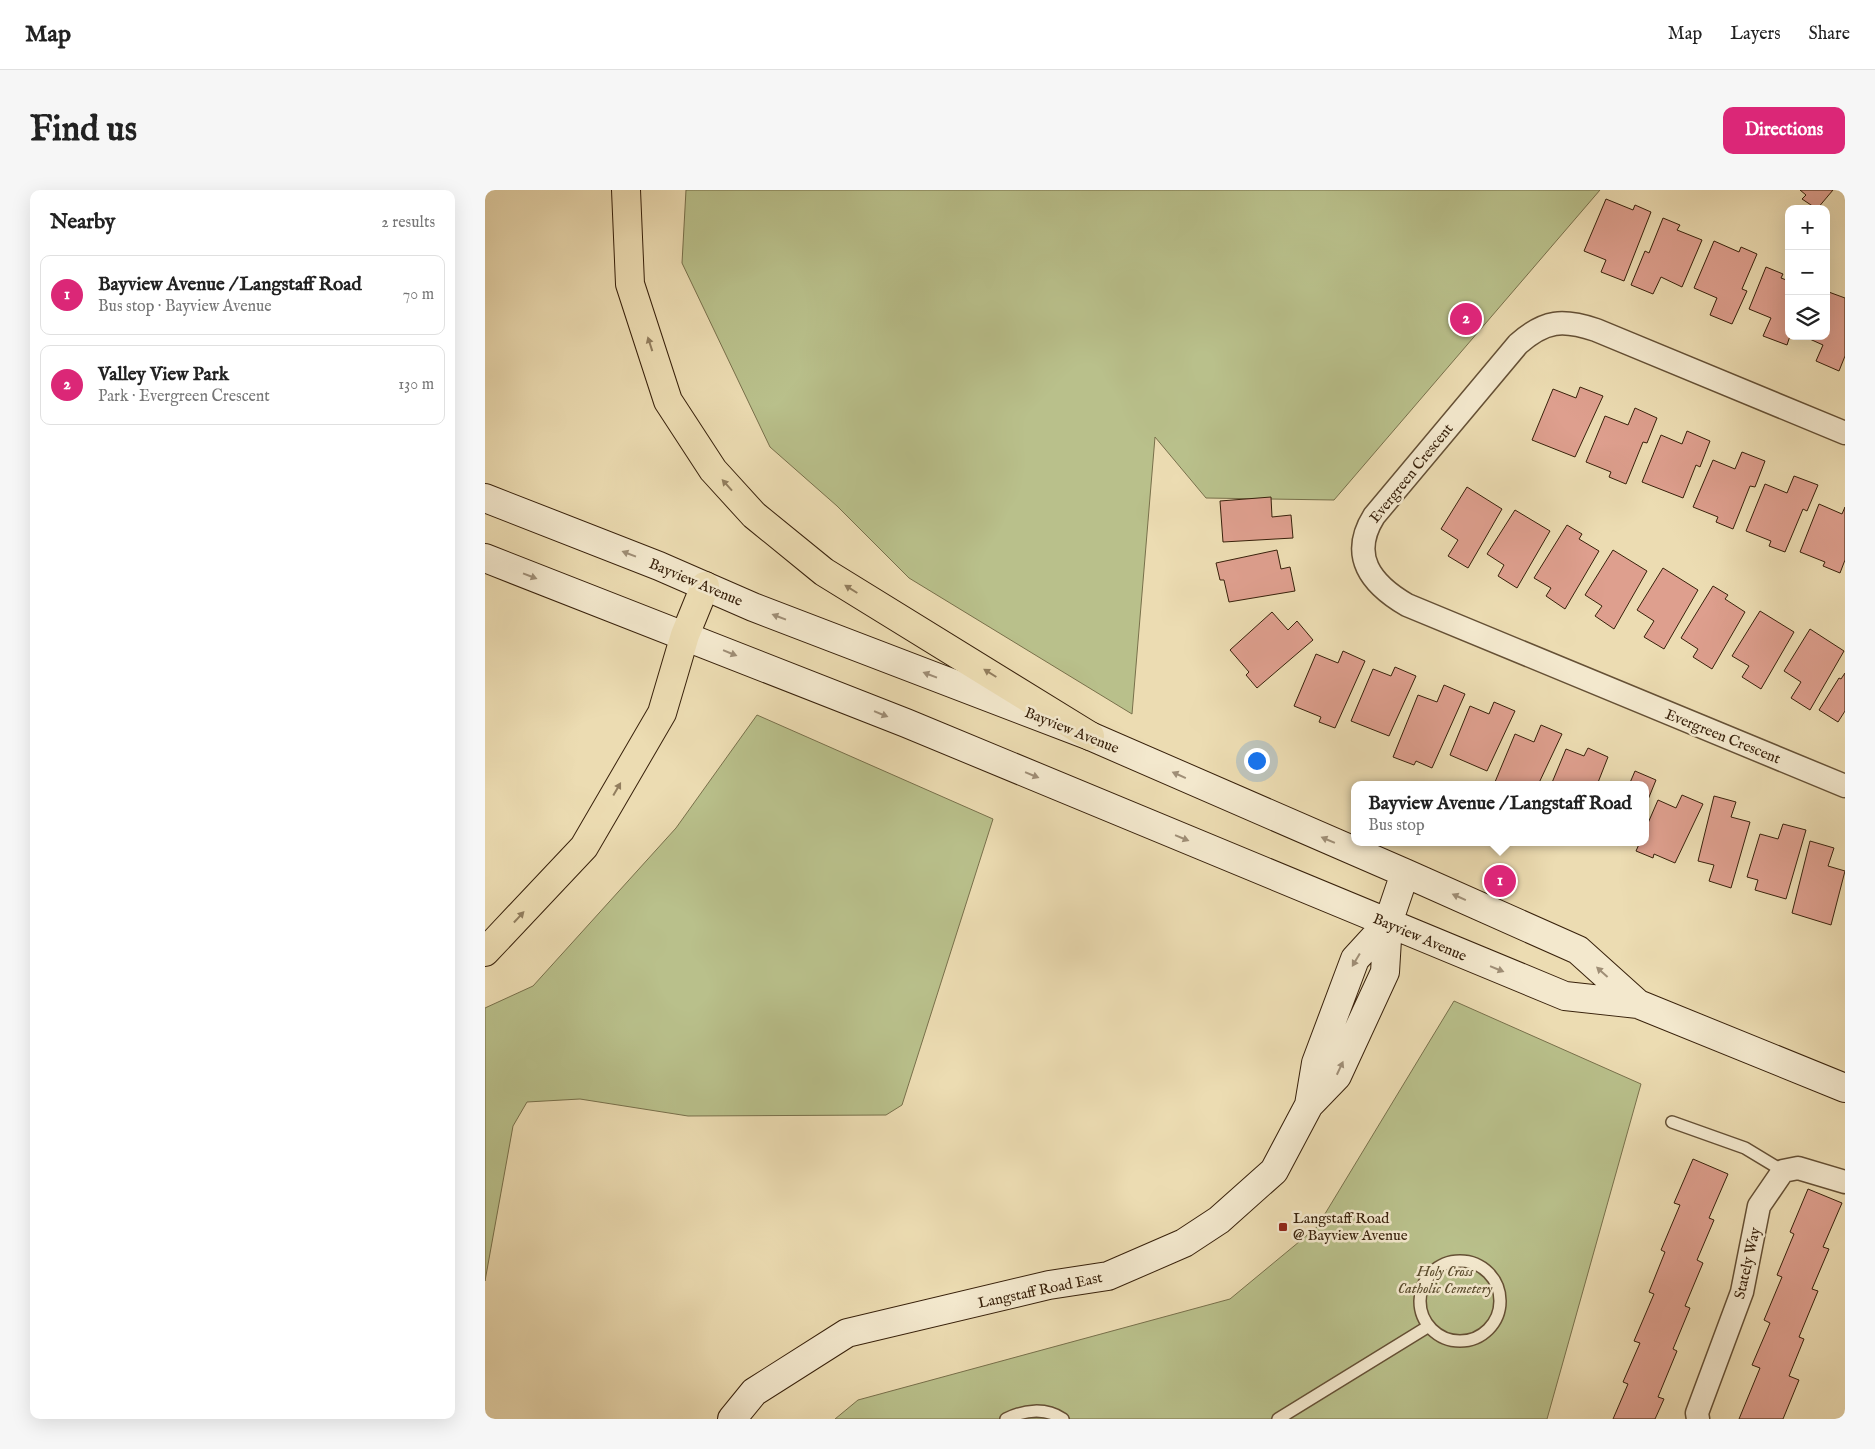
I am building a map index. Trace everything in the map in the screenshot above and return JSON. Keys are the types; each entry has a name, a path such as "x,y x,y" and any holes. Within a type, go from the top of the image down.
{"highway":[{"path":"626,190 630,284 668,401 713,470 754,515 824,572 1090,736"},
{"path":"485,952 584,847 662,713 685,635 705,586"}],"main road":[{"name":"Bayview Avenue","path":"485,498 753,607 1090,736 1405,873 1578,950 1637,1004"},
{"name":"Bayview Avenue","path":"485,558 906,723 1565,996 1637,1004 1845,1088"},
{"name":"Langstaff Road East","path":"732,1419 755,1392 847,1334 1049,1286 1108,1276 1184,1243 1219,1220 1274,1171 1309,1105 1337,1076 1385,972 1388,923 1405,873"}],"street":[{"name":"Evergreen Crescent","path":"1845,433 1596,330 1577,324 1559,323 1546,325 1531,332 1512,352 1373,516 1362,542 1365,563 1379,585 1407,605 1845,786"},
{"path":"1783,1171 1798,1168 1845,1182"},
{"name":"Stately Way","path":"1698,1419 1697,1413 1743,1292 1759,1206 1783,1171"}],"lane":[{"path":"1671,1122 1745,1148 1783,1171"},
{"path":"1471,1262 1483,1268 1491,1276 1498,1288 1500,1302 1497,1316 1490,1327 1479,1336 1466,1340 1452,1340 1439,1335 1429,1326 1420,1302 1422,1289 1427,1278 1436,1269 1447,1263 1471,1262"},
{"path":"1278,1419 1429,1326"},
{"path":"1006,1419 1023,1412 1040,1410 1063,1419"}],"green space":[{"path":"686,190 1600,190 1334,500 1206,498 1155,437 1132,714 909,578 837,506 770,447 682,263"},
{"path":"757,715 993,819 902,1105 886,1115 688,1116 580,1099 527,1102 513,1126 485,1281 485,1008 533,986 676,828"},
{"name":"Holy Cross Catholic Cemetery","path":"1454,1001 1641,1084 1547,1419 835,1419 858,1400 1230,1299 1317,1227"}],"building":[{"path":"1800,190 1833,190 1820,205 1811,205 1802,199 1806,195"},
{"path":"1606,199 1633,210 1635,205 1651,212 1624,281 1601,272 1606,260 1584,251"},
{"path":"1663,218 1680,225 1677,230 1702,240 1682,287 1661,277 1653,294 1631,285 1645,251 1649,253"},
{"path":"1714,241 1739,252 1741,247 1757,254 1742,289 1747,291 1732,324 1710,315 1717,298 1694,288"},
{"path":"1766,267 1783,274 1781,278 1785,280 1785,340 1789,340 1787,345 1763,336 1771,318 1749,309"},
{"path":"1830,292 1845,298 1845,356 1839,371 1816,361 1823,345 1812,340 1830,340"},
{"path":"1580,387 1603,396 1575,457 1532,440 1553,389 1576,398"},
{"path":"1635,408 1657,418 1647,443 1643,442 1626,484 1609,477 1611,472 1586,462 1605,416 1628,425"},
{"path":"1687,431 1710,441 1700,467 1696,465 1683,498 1642,482 1661,435 1682,444"},
{"path":"1742,452 1765,461 1755,487 1750,486 1733,529 1716,522 1718,517 1693,507 1713,460 1735,469"},
{"path":"1794,476 1818,485 1807,511 1803,509 1785,552 1769,546 1771,541 1746,531 1765,484 1787,493"},
{"path":"1467,487 1502,509 1468,568 1448,556 1458,540 1441,529"},
{"path":"1271,497 1272,517 1291,515 1293,538 1223,542 1220,501"},
{"path":"1819,504 1842,514 1845,507 1845,560 1840,573 1823,566 1825,562 1800,552"},
{"path":"1515,510 1550,531 1517,588 1498,576 1504,565 1487,554"},
{"path":"1567,525 1582,534 1579,539 1599,551 1565,609 1546,596 1551,588 1534,578"},
{"path":"1277,550 1281,569 1290,567 1295,591 1229,602 1224,580 1220,580 1216,563"},
{"path":"1613,550 1647,571 1614,629 1595,616 1602,606 1585,595"},
{"path":"1663,568 1698,590 1664,649 1644,637 1654,621 1637,610"},
{"path":"1713,586 1728,595 1725,599 1745,612 1712,669 1693,657 1698,649 1681,638"},
{"path":"1760,611 1794,632 1761,689 1742,677 1749,666 1732,656"},
{"path":"1272,612 1288,630 1297,621 1313,640 1257,688 1246,675 1249,672 1230,650"},
{"path":"1810,629 1844,651 1810,710 1791,698 1801,682 1784,671"},
{"path":"1343,651 1365,661 1335,728 1319,722 1321,717 1294,706 1316,654 1338,663"},
{"path":"1395,667 1416,676 1389,736 1351,721 1373,669 1391,676"},
{"path":"1845,673 1845,711 1838,722 1819,710 1839,678 1841,679"},
{"path":"1444,685 1465,694 1432,768 1416,761 1414,765 1393,757 1418,695 1437,702"},
{"path":"1494,702 1515,711 1487,771 1450,755 1470,706 1489,714"},
{"path":"1541,725 1562,734 1540,781 1495,781 1515,734 1534,742"},
{"path":"1588,748 1608,757 1599,781 1553,781 1566,749 1584,756"},
{"path":"1635,771 1656,780 1649,797 1649,781 1631,781"},
{"path":"1682,795 1703,804 1675,863 1654,854 1653,858 1636,851 1638,846 1649,846 1649,821 1658,800 1676,808"},
{"path":"1714,796 1736,802 1731,817 1750,822 1731,888 1709,881 1714,865 1698,861"},
{"path":"1783,824 1806,830 1786,899 1755,890 1758,880 1747,877 1760,834 1778,839"},
{"path":"1810,841 1834,848 1828,866 1845,871 1831,925 1792,913"},
{"path":"1693,1159 1728,1174 1709,1218 1714,1220 1697,1260 1703,1263 1685,1306 1690,1308 1673,1349 1677,1351 1658,1397 1664,1399 1655,1419 1613,1419 1628,1384 1623,1382 1640,1343 1634,1341 1654,1294 1649,1292 1665,1252 1661,1250 1680,1205 1674,1203"},
{"path":"1808,1189 1842,1203 1823,1247 1829,1249 1812,1289 1818,1291 1799,1337 1804,1339 1789,1376 1799,1380 1783,1419 1739,1419 1760,1368 1752,1365 1770,1323 1764,1320 1782,1277 1777,1275 1794,1234 1790,1232"}],"place":[{"name":"Valley View Park","path":"1466,319"},
{"name":"Bayview Avenue / Langstaff Road","path":"1500,881"},
{"name":"Langstaff Road @ Bayview Avenue","path":"1283,1227"}]}
